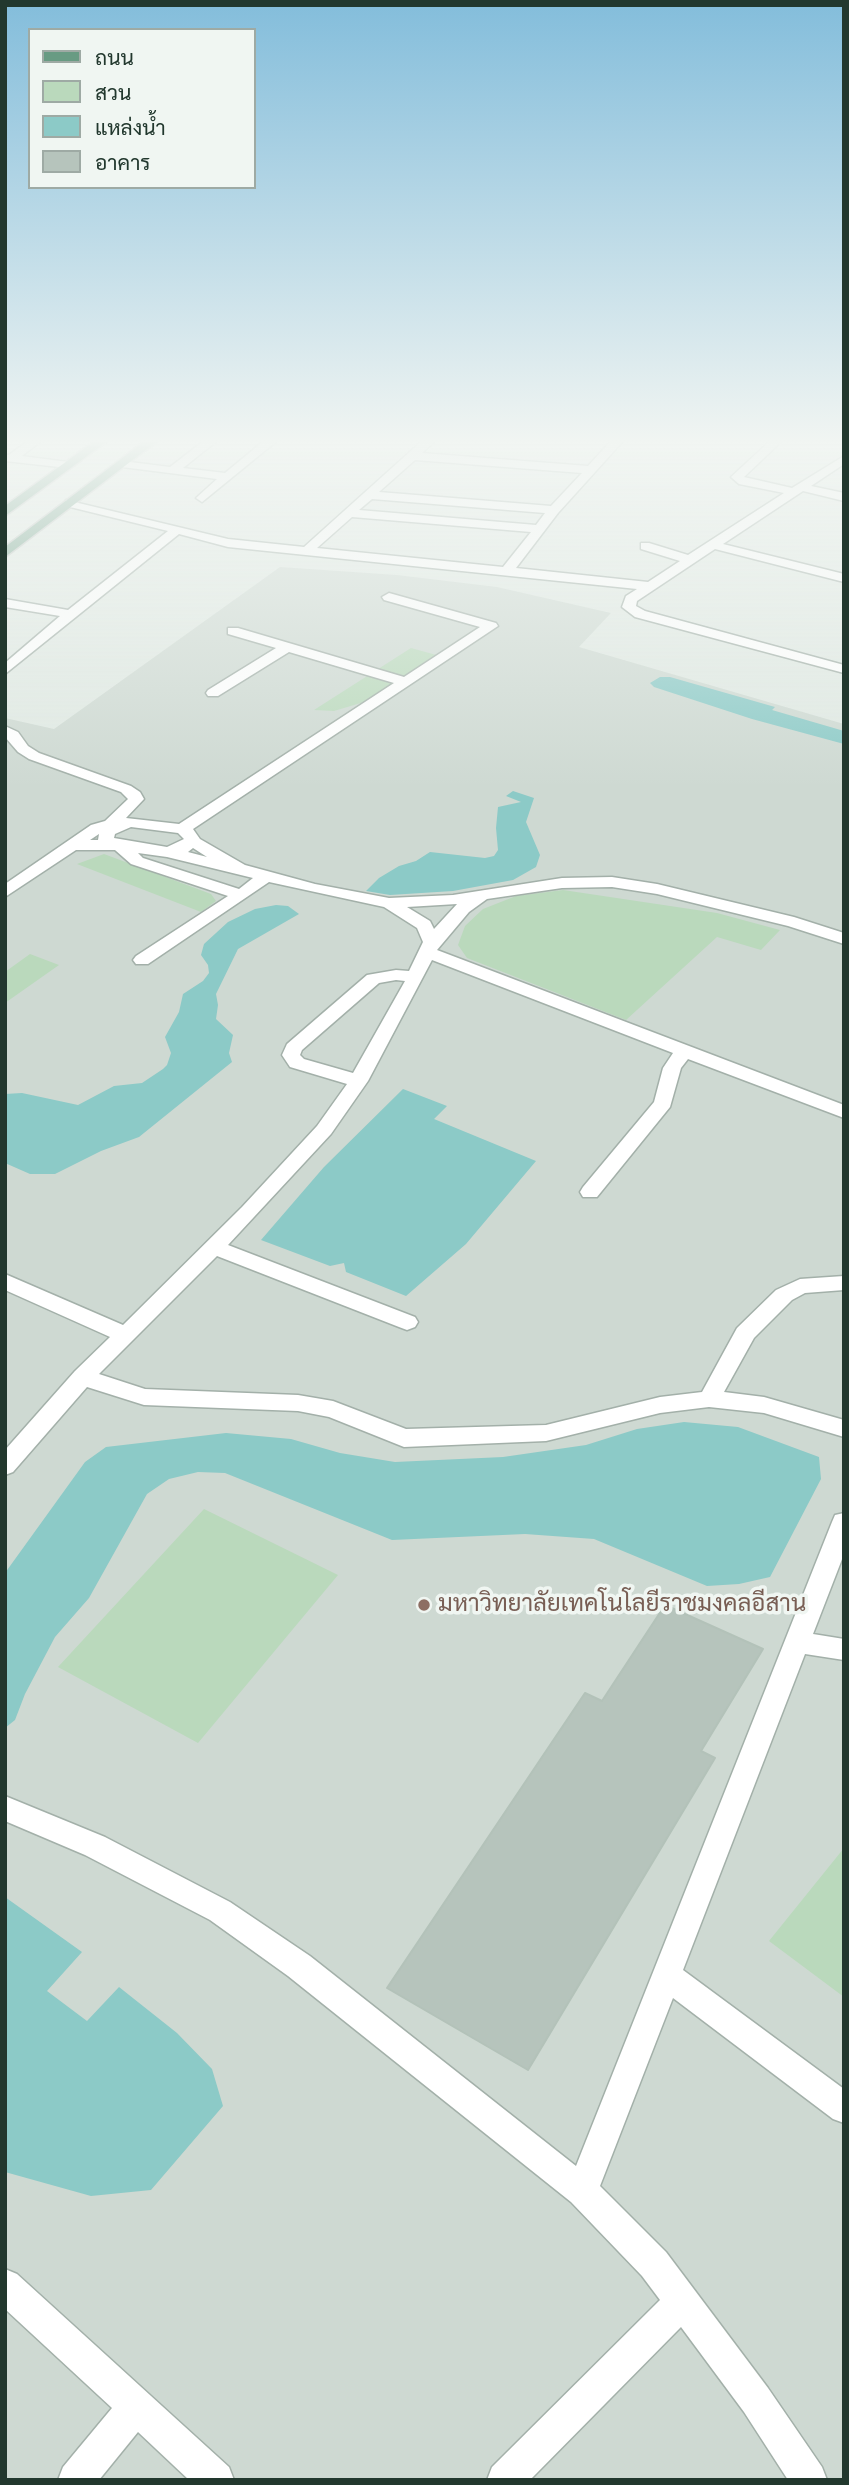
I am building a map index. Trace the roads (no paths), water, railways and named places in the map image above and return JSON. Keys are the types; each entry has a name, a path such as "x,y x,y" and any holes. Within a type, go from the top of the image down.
{"street":[{"path":"5,670 144,556"},
{"path":"357,556 650,586"},
{"path":"507,571 519,556"},
{"path":"677,556 690,560"},
{"path":"696,556 631,599 629,607 640,614 844,669"},
{"path":"757,556 844,578"},
{"path":"167,852 181,849 187,835 405,682 491,626 389,597"},
{"path":"5,603 71,614"},
{"path":"233,631 405,682"},
{"path":"213,693 287,647"},
{"path":"5,730 13,735 23,749 34,756 126,789 134,795 136,799 133,804 121,822 107,832 106,840 137,861 241,895"},
{"path":"5,892 97,828 121,822 187,835 239,869"},
{"path":"72,845 118,846 167,852 389,903 453,900 562,883 612,882 657,889 794,922 844,939"},
{"path":"142,960 266,876"},
{"path":"5,1466 83,1377 249,1212 324,1130 358,1081 429,947 463,908 481,895"},
{"path":"389,903 424,925 429,947"},
{"path":"429,947 684,1051 844,1112"},
{"path":"358,1081 297,1063 292,1055 294,1048 373,979 396,975 415,977"},
{"path":"590,1192 663,1103 672,1068 684,1051"},
{"path":"214,1247 407,1322"},
{"path":"5,1281 124,1334"},
{"path":"709,1399 745,1333 783,1295 800,1286 844,1283"},
{"path":"83,1377 144,1397 298,1403 322,1407 404,1438 546,1433 660,1405 709,1399 764,1405 844,1429"},
{"path":"582,2191 844,1522"},
{"path":"797,1642 844,1650"},
{"path":"5,1808 95,1846 220,1911 299,1966 582,2191 654,2264 756,2400 809,2480"},
{"path":"666,1975 844,2108"},
{"path":"5,2286 216,2480"},
{"path":"505,2480 682,2302"},
{"path":"76,2480 136,2406"}],"water":[{"path":"660,677 670,677 775,707 772,710 844,731 844,744 752,719 654,687 650,683"},
{"path":"513,791 534,798 526,822 540,855 536,867 513,880 453,891 390,895 366,891 379,878 430,852 485,858 494,856 498,850 498,807 521,802 506,796"},
{"path":"288,906 299,914 238,949 216,994 216,1019 233,1035 229,1053 232,1062 139,1137 101,1151 55,1174 30,1174 5,1163 5,1094 22,1093 78,1105 114,1086 142,1083 163,1069 171,1053 165,1037 179,1012 183,994 203,981 209,973 208,965 201,955 204,944 228,922 255,909"},
{"path":"403,1089 447,1106 434,1119 536,1161 466,1244 406,1296 346,1272 344,1263 330,1266 261,1240 324,1167"},
{"path":"684,1422 738,1427 819,1457 821,1479 770,1577 739,1584 707,1586 594,1539 525,1534 392,1540 225,1473 198,1472 169,1479 147,1494 89,1598 55,1637 25,1694 15,1720 5,1728 5,1573 85,1462 106,1447 226,1433 291,1439 340,1453 395,1462 503,1457 586,1445 637,1429"},
{"path":"5,1897 82,1952 47,1991 87,2021 119,1987 177,2033 212,2069 223,2106 151,2190 91,2196 5,2172"}],"place":[{"name":"มหาวิทยาลัยเทคโนโลยีราชมงคลอีสาน","path":"424,1605"}]}
